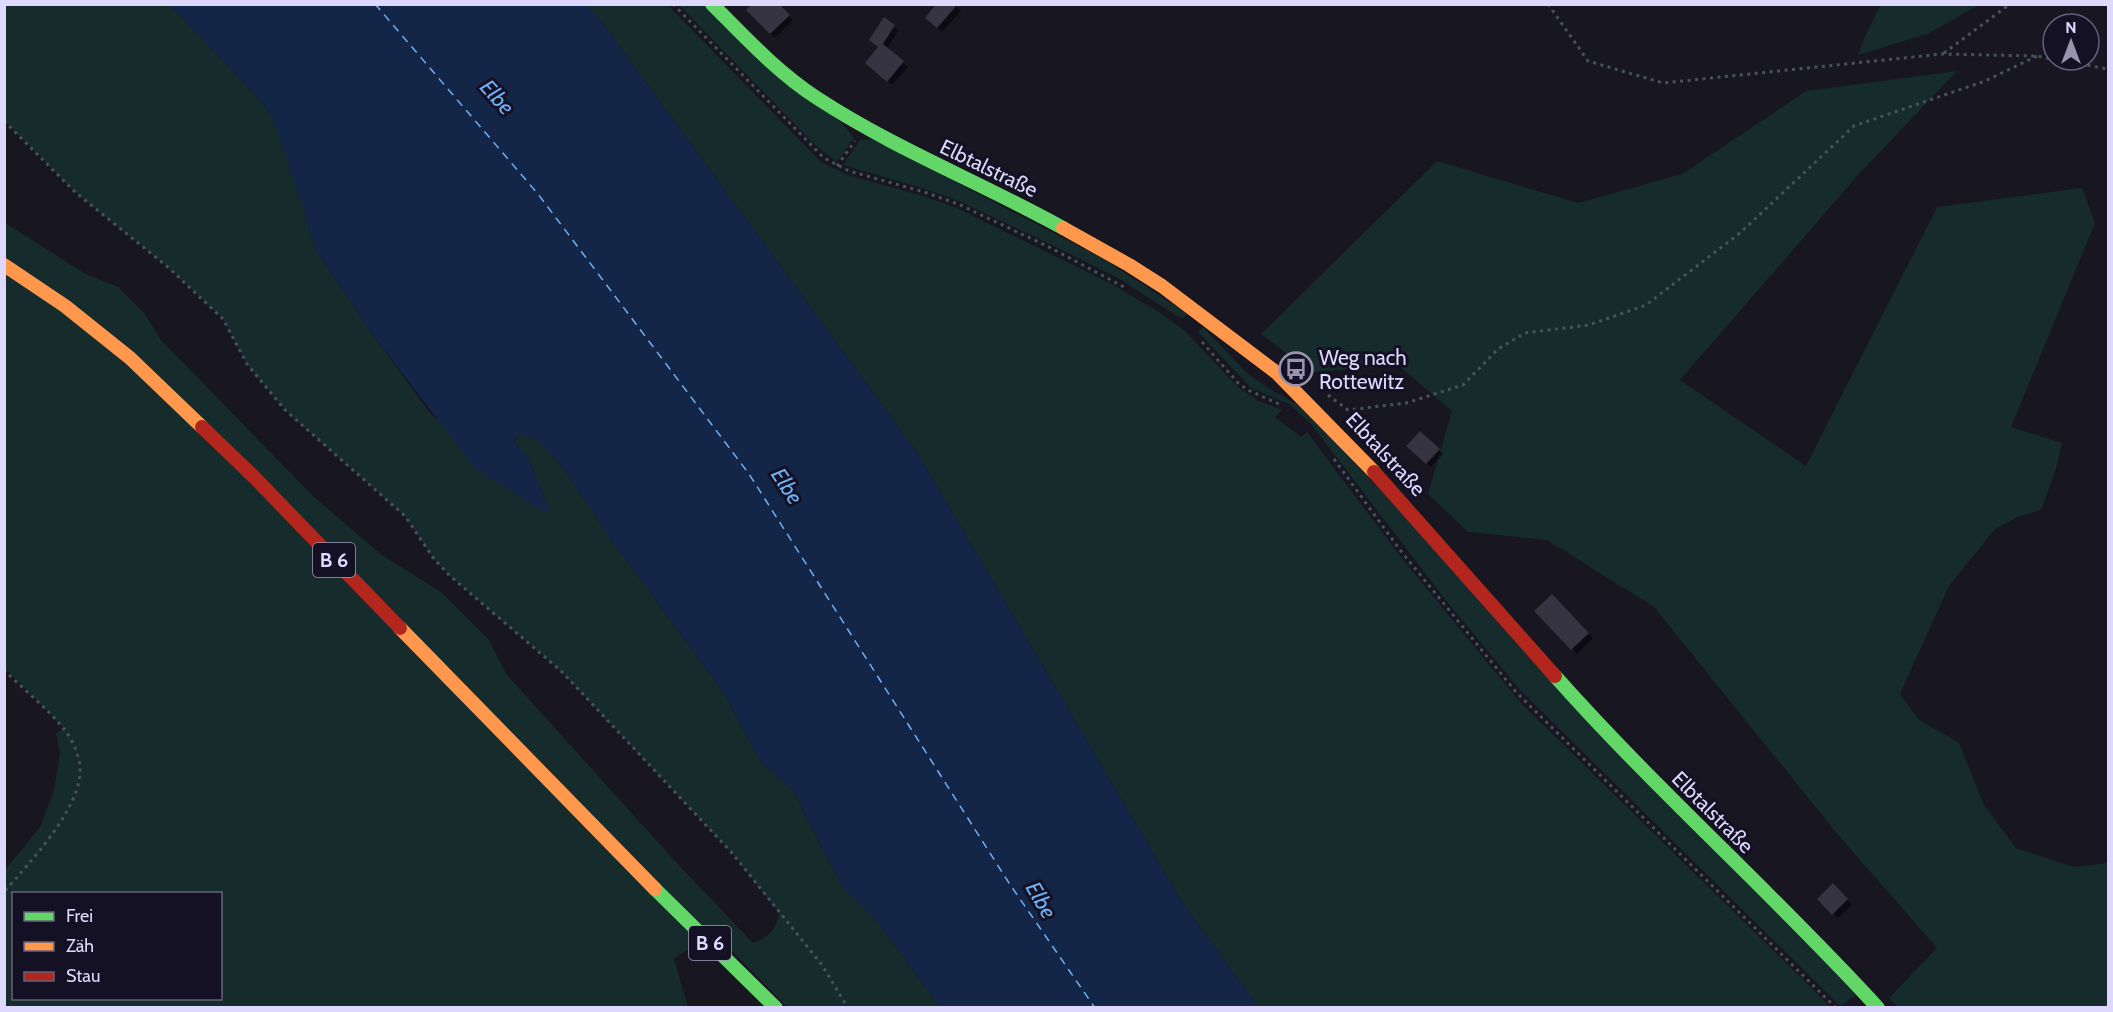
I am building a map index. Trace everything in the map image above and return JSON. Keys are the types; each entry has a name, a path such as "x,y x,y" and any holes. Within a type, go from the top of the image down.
{"street":[{"name":"Elbtalstraße","path":"712,4 746,40 815,97 864,127 1048,220 1129,265 1177,297 1277,373 1366,462 1569,692 1656,785 1834,960 1874,1003"},
{"name":"B 6","path":"4,265 65,306 130,358 246,470 643,878 776,1008"}],"path":[{"path":"673,4 814,150 837,166 958,204 1056,250 1132,291"},
{"path":"1548,4 1588,61 1663,83 1942,54 2041,57"},
{"path":"1942,54 2010,4"},
{"path":"1324,392 1348,410 1406,403 1463,385 1498,349 1525,333 1588,325 1646,305 1740,233 1854,126 1985,81 2037,56"},
{"path":"4,121 75,192 170,268 224,319 247,364 285,410 405,516 434,559 449,575 561,671 732,853 822,965 848,1008"},
{"path":"837,166 864,127"},
{"path":"1200,340 1239,384 1284,406"},
{"path":"1329,454 1400,550 1516,692 1836,1008"},
{"path":"4,670 64,728 76,748 81,768 76,790 67,812 35,857 4,892"}],"green space":[{"path":"1881,4 1979,5 1927,34 1858,55"},
{"path":"5,5 170,5 263,103 274,121 315,248 376,339 431,414 548,507 527,456 514,443 521,434 536,438 563,467 613,542 724,693 760,761 792,789 843,888 876,920 940,1007 787,1007 713,932 674,959 688,1007 5,1007 5,870 40,827 54,790 60,752 56,733 64,728 5,668 4,222 84,273 118,287 144,313 161,340 314,497 382,555 441,592 489,640 507,675 674,860 753,943 771,932 779,913 732,853 561,671 449,575 434,559 405,516 285,410 247,364 223,319 169,268 75,192 5,121"},
{"path":"586,5 668,5 821,162 848,175 957,208 1112,284 1162,314 1185,331 1239,388 1259,401 1282,410 1275,417 1301,437 1307,432 1397,552 1519,701 1831,1007 1258,1007 1182,902 916,451 598,17"},
{"path":"679,5 703,5 842,123 854,138 837,162 818,148"},
{"path":"1957,71 1858,175 1680,380 1806,466 1937,207 2082,188 2095,223 2011,427 2062,443 2056,469 2041,510 2020,516 1995,529 1949,586 1900,694 1918,719 1959,743 1984,805 2016,848 2074,867 2108,863 2108,1007 1898,1007 1889,998 1937,948 1839,836 1654,607 1547,540 1468,532 1428,494 1452,411 1399,366 1311,372 1261,334 1437,161 1578,203 1682,174 1806,91"},
{"path":"872,139 1104,259 1188,314 1182,319 1118,278 959,201 843,165 860,140"},
{"path":"1203,327 1249,375 1302,407 1856,995 1840,1006 1520,690 1444,598 1311,424 1289,404 1251,388 1198,332"}],"water":[{"name":"Elbe","path":"170,5 586,5 598,17 916,451 1182,902 1258,1007 940,1007 876,920 843,888 792,789 760,761 724,693 613,542 563,467 536,439 521,434 514,442 527,456 548,507 546,513 476,469 376,339 315,248 274,121 263,103"}],"building":[{"path":"752,4 779,4 790,15 770,34 746,10"},
{"path":"936,4 958,4 937,28 925,18"},
{"path":"884,17 895,25 883,44 904,61 887,82 865,63 878,47 869,40"},
{"path":"1420,431 1440,449 1426,464 1406,446"},
{"path":"1552,594 1589,633 1571,650 1534,611"},
{"path":"1833,883 1848,899 1832,915 1817,899"}],"ferry route":[{"path":"375,4 538,194 749,474 1009,883 1095,1008"}],"traffic: fast":[{"path":"712,4 775,66 817,98 877,134 1063,228"},
{"path":"1555,676 1634,761 1798,924 1878,1008"},
{"path":"655,889 776,1008"}],"traffic: slow":[{"path":"1063,228 1162,286 1277,373 1374,472"},
{"path":"4,265 65,306 130,358 202,427"},
{"path":"400,628 655,889"}],"traffic: jam":[{"path":"202,427 255,478 400,628"},
{"path":"1374,472 1555,676"}],"place":[{"name":"Weg nach Rottewitz","path":"1296,369"}]}
